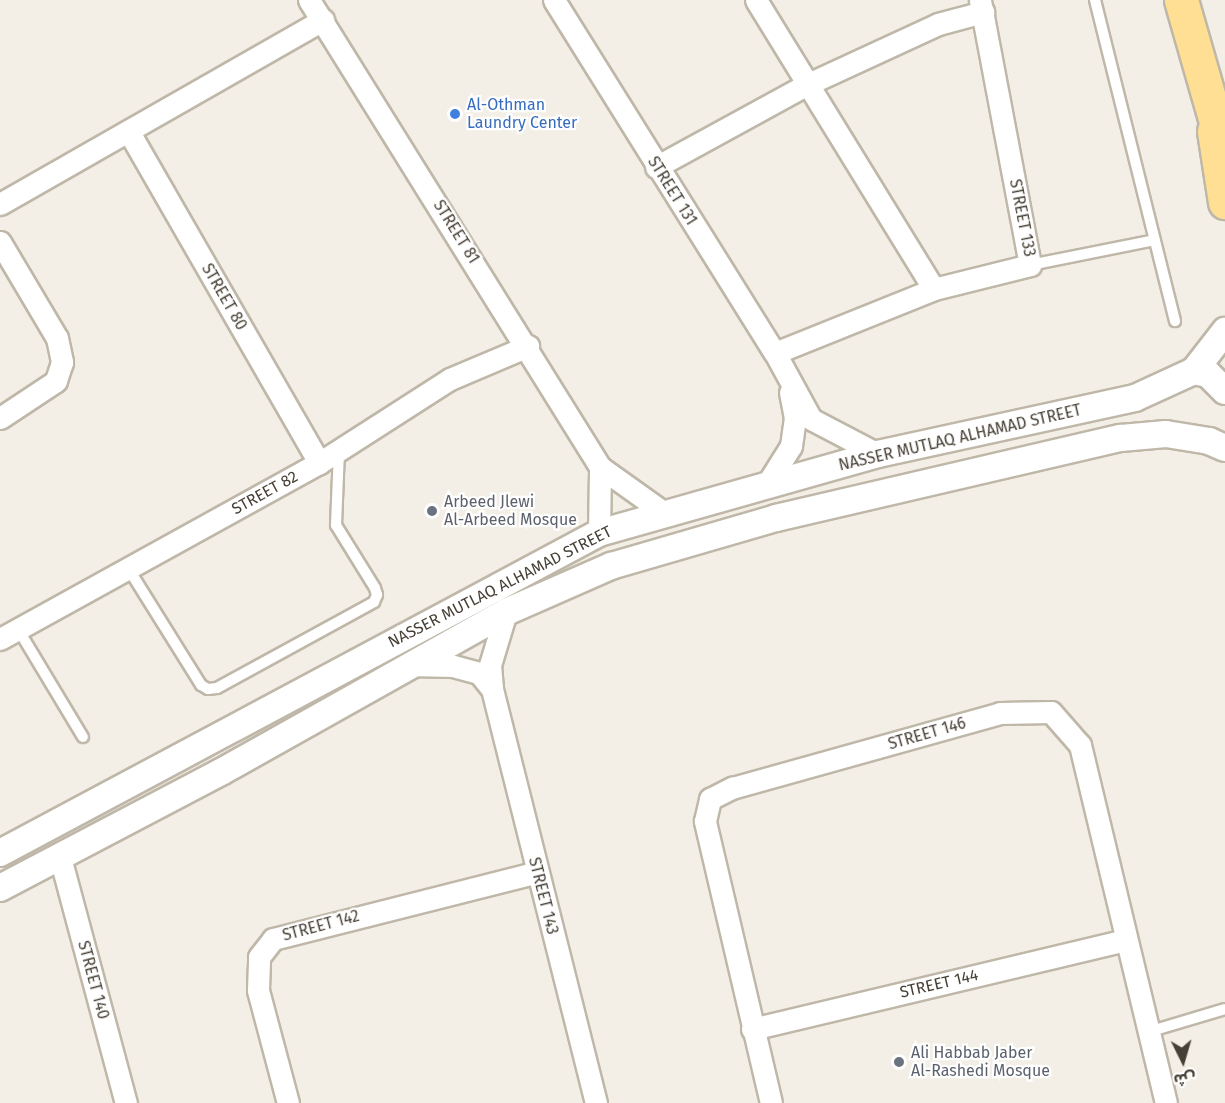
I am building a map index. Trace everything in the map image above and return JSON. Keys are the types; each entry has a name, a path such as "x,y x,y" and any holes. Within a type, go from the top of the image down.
{"main road":[{"path":"1181,0 1225,153"},
{"path":"1210,96 1225,202"}],"street":[{"name":"STREET 81","path":"309,0 528,346 600,467 663,512"},
{"name":"STREET 131","path":"554,0 656,167 775,353 788,382 811,419 878,454"},
{"path":"756,0 806,85 934,289"},
{"name":"STREET 133","path":"656,167 806,85 982,6 1030,265 934,289 775,353"},
{"path":"0,204 323,20"},
{"name":"STREET 80","path":"129,132 319,463"},
{"path":"0,242 57,338 62,362 56,381 0,418"},
{"name":"NASSER MUTLAQ ALHAMAD STREET","path":"0,853 599,533 663,512 878,454 1136,398 1194,371 1225,331"},
{"name":"STREET 82","path":"9,634 319,463 450,379 528,346"},
{"path":"1194,371 1208,374 1225,391"},
{"name":"STREET 131","path":"767,484 791,446 795,418 788,382"},
{"name":"NASSER MUTLAQ ALHAMAD STREET","path":"0,888 221,772 506,612 610,566 776,518 1121,438 1166,434 1220,438"},
{"path":"599,533 600,467"},
{"name":"STREET 143","path":"506,612 490,665 492,688 596,1103"},
{"path":"408,665 462,669 479,674 492,688"},
{"name":"STREET 146","path":"771,1103 705,821 710,799 732,788 1000,713 1051,712 1080,745 1147,1032 1166,1103"},
{"path":"207,741 218,744 225,751 227,762 221,772"},
{"name":"STREET 140","path":"60,857 126,1103"},
{"name":"STREET 142","path":"288,1103 258,990 259,957 273,939 537,872"},
{"name":"STREET 144","path":"752,1029 1125,940"}],"lane":[{"path":"1095,0 1175,321"},
{"path":"1030,265 1155,240"},
{"path":"128,568 201,685 208,689 217,688 374,602 377,595 375,588 336,525 339,450"},
{"path":"9,634 82,737"},
{"path":"1147,1032 1225,1009"}],"place":[{"name":"Al-Othman Laundry Center","path":"455,114"},
{"name":"Arbeed Jlewi Al-Arbeed Mosque","path":"432,511"},
{"name":"Ali Habbab Jaber Al-Rashedi Mosque","path":"899,1062"}]}
